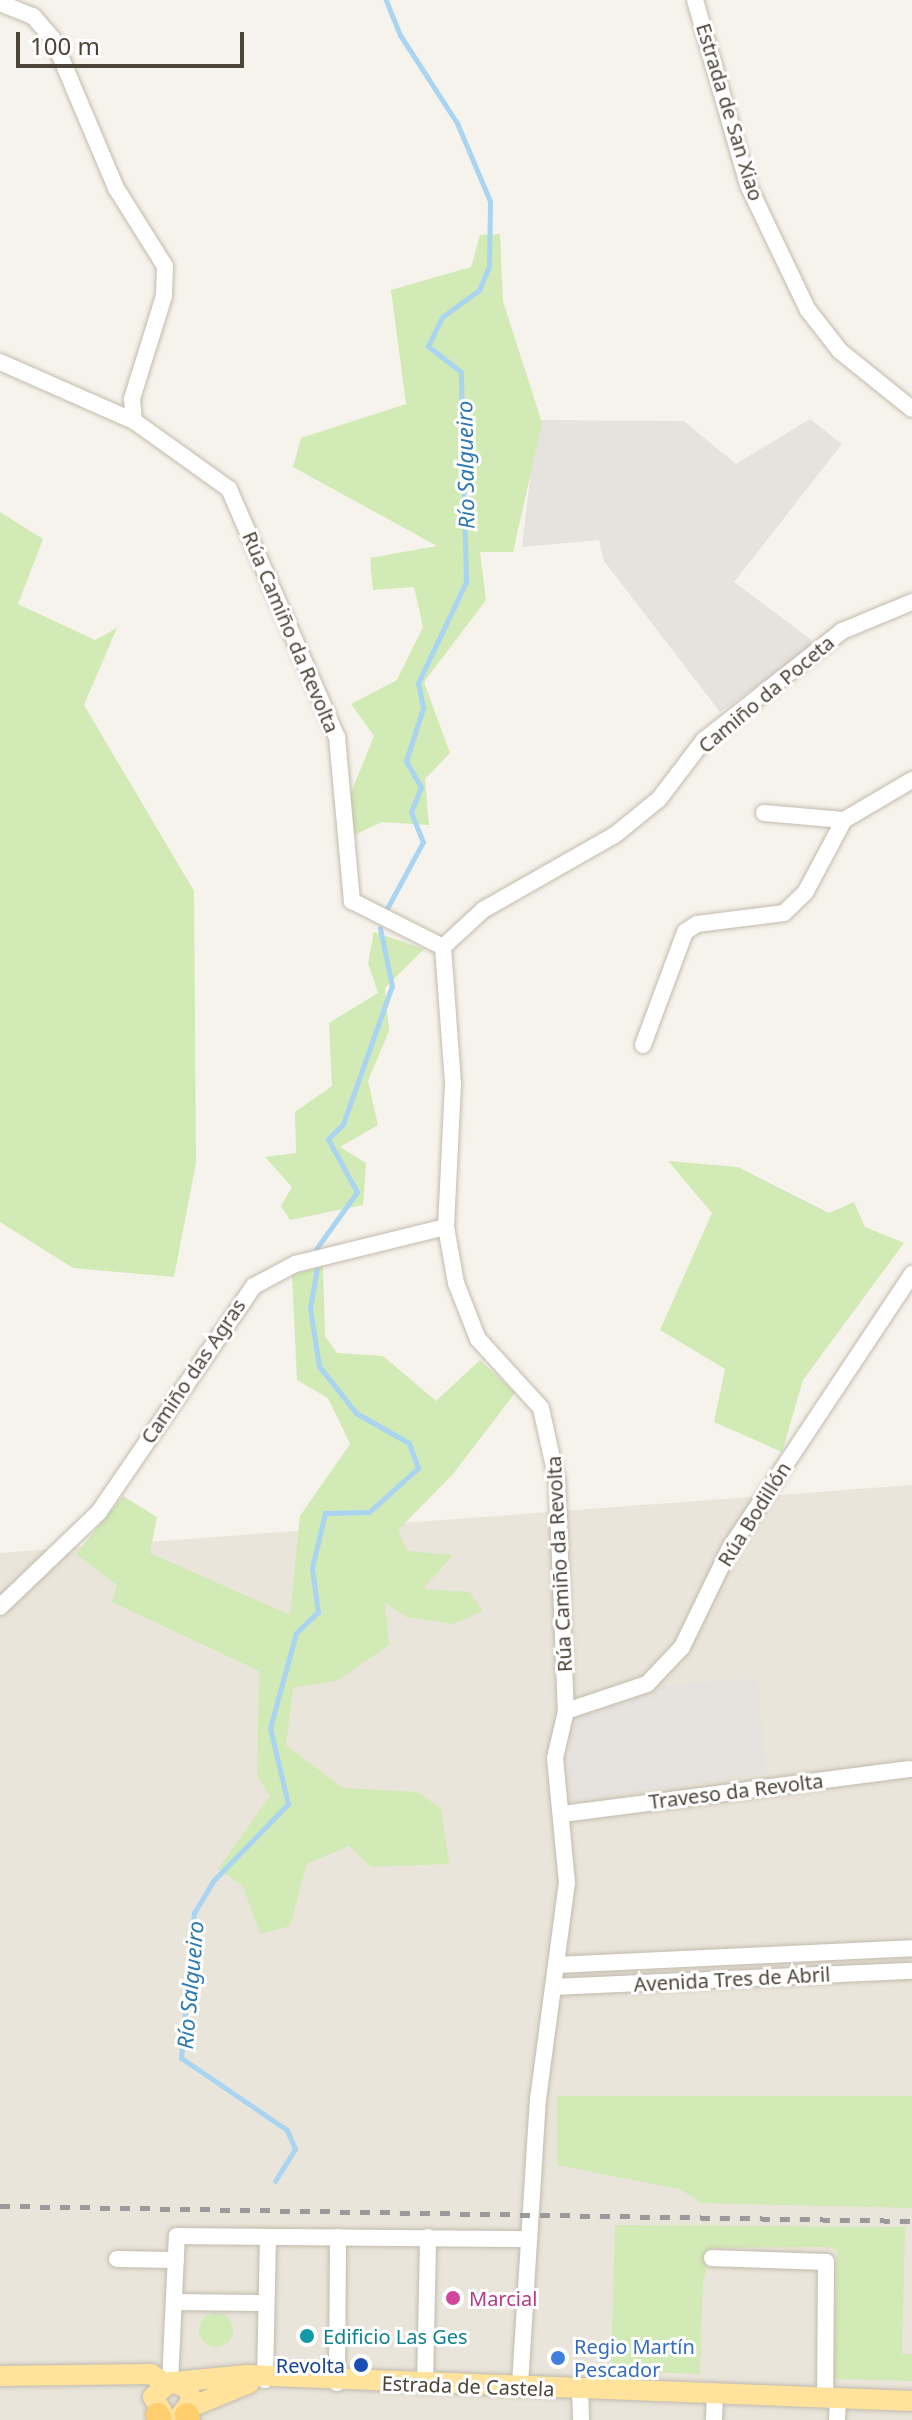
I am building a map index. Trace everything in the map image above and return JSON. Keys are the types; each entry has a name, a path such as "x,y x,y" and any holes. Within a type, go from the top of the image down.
{"main road":[{"path":"0,2376 151,2374 191,2394 168,2415"},
{"path":"103,2376 168,2415"},
{"name":"Estrada de Castela","path":"256,2378 912,2401"},
{"path":"170,2382 256,2378"},
{"path":"168,2415 211,2393 256,2378"},
{"path":"168,2415 170,2382"}],"street":[{"name":"Estrada de San Xiao","path":"695,0 748,185 808,310 840,351 912,409"},
{"path":"0,3 33,16 53,39 116,188 165,266 164,296 132,399 134,421"},
{"name":"Rúa Camiño da Revolta","path":"0,362 134,421 229,489 337,737 352,901 443,947 453,1084 446,1227 465,1319 541,1408 550,1430 566,1711 555,1758 563,1814 567,1882 553,1987 529,2239 520,2388"},
{"name":"Camiño da Poceta","path":"443,947 483,910 616,834 659,799 704,740 842,631 912,602"},
{"path":"643,1045 685,932 697,924 784,913 805,893 844,820 912,780"},
{"path":"764,813 844,820"},
{"name":"Camiño das Agras","path":"0,1607 99,1512 254,1286 295,1264 446,1227"},
{"name":"Rúa Bodillón","path":"566,1711 647,1684 682,1647 730,1548 912,1274"},
{"name":"Traveso da Revolta","path":"563,1814 909,1769"},
{"name":"Avenida Tres de Abril","path":"556,1965 912,1948"},
{"name":"Avenida Tres de Abril","path":"553,1987 912,1971"},
{"path":"170,2382 177,2236 529,2239"},
{"path":"337,2383 338,2237"},
{"path":"425,2385 428,2237"},
{"path":"256,2378 263,2238"},
{"path":"256,2378 263,2238"},
{"path":"712,2258 826,2262 831,2399 837,2420"},
{"path":"117,2259 176,2260"},
{"path":"175,2302 258,2303"},
{"path":"580,2389 581,2420"},
{"path":"714,2420 715,2396"}],"shaded area":[{"path":"810,419 842,444 734,582 817,644 720,712 604,561 599,540 522,547 537,420 684,421 736,464"},
{"path":"912,1485 912,2420 0,2420 0,1553"},
{"path":"757,1678 767,1774 570,1801 570,1721 651,1686"}],"green space":[{"path":"500,234 503,301 542,423 513,552 480,552 486,600 424,682 450,753 425,779 429,825 382,822 354,835 346,805 374,736 351,704 397,680 423,627 414,587 373,590 370,558 437,546 293,467 301,438 406,404 391,290 471,267 480,235"},
{"path":"0,512 43,539 18,604 95,640 117,628 84,705 194,891 196,1163 174,1277 73,1268 0,1222"},
{"path":"374,932 424,949 385,988 389,1031 368,1081 378,1125 340,1147 366,1163 363,1205 290,1220 281,1206 292,1187 265,1157 296,1153 295,1112 332,1086 329,1023 378,993 368,963"},
{"path":"668,1161 738,1167 829,1213 854,1202 865,1227 904,1243 803,1380 782,1452 714,1422 725,1369 660,1330 712,1213"},
{"path":"323,1266 325,1336 337,1353 383,1356 436,1401 480,1360 515,1393 453,1474 398,1530 407,1551 453,1555 423,1589 470,1592 483,1611 453,1624 406,1617 385,1602 389,1645 337,1681 293,1688 286,1745 343,1788 418,1792 441,1809 449,1864 371,1867 349,1846 307,1864 290,1926 260,1934 243,1886 218,1869 270,1796 257,1776 259,1671 112,1602 117,1585 76,1554 123,1496 157,1517 150,1553 290,1615 300,1516 350,1444 328,1398 297,1380 292,1275"},
{"path":"557,2096 912,2096 912,2208 702,2203 679,2189 557,2165"},
{"path":"615,2225 905,2227 902,2354 912,2354 912,2381 834,2379 837,2250 827,2247 712,2248 703,2281 700,2374 611,2371"},
{"path":"216,2313 228,2318 233,2330 228,2342 216,2347 204,2342 199,2330 204,2318"}],"waterway":[{"name":"Río Salgueiro","path":"384,914 423,842 411,812 421,787 406,761 423,708 418,683 466,582 461,372 428,346 442,317 479,290 489,266 490,201 457,123 400,35 386,0"},
{"name":"Río Salgueiro","path":"316,1249 357,1192 328,1139 343,1124 392,986 380,928"},
{"name":"Río Salgueiro","path":"275,2181 295,2149 287,2130 181,2058 194,1913 214,1880 288,1804 270,1728 296,1633 318,1612 312,1568 325,1513 369,1512 418,1468 409,1443 356,1413 319,1366 310,1308 317,1270"}],"railway":[{"path":"0,2206 912,2221"}],"place":[{"name":"Marcial","path":"453,2298"},
{"name":"Edificio Las Ges","path":"307,2336"},
{"name":"Regio Martín Pescador","path":"558,2358"},
{"name":"Revolta","path":"361,2365"}]}
